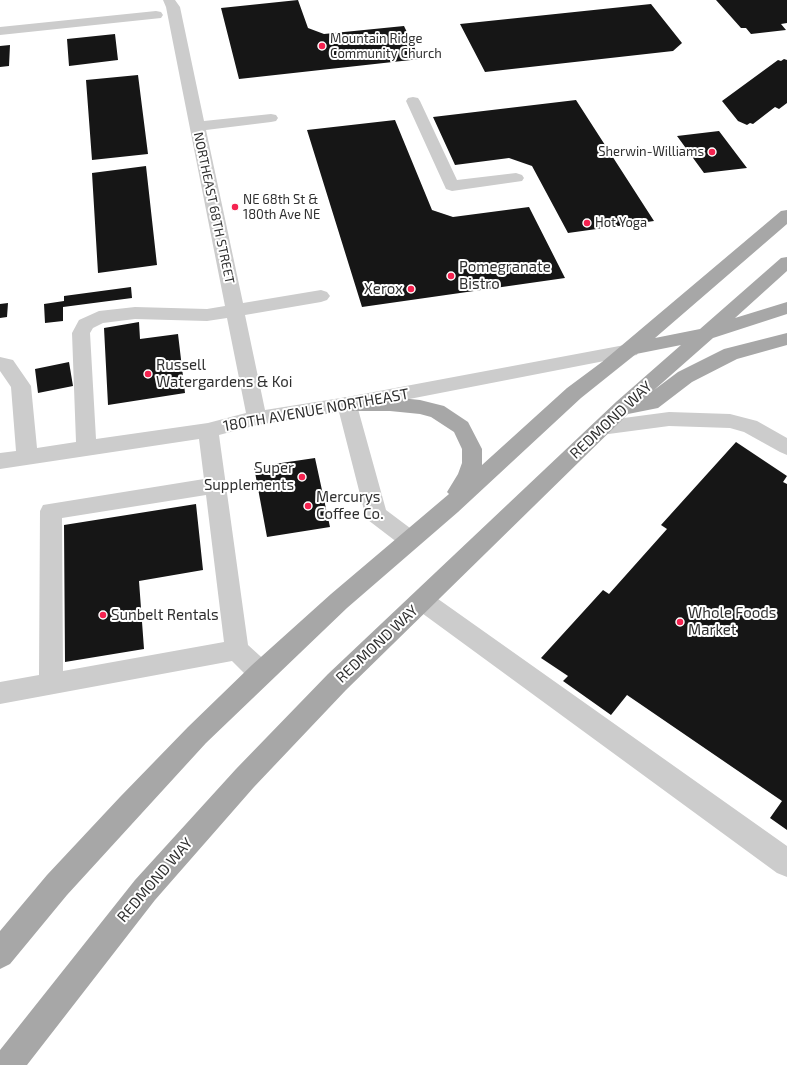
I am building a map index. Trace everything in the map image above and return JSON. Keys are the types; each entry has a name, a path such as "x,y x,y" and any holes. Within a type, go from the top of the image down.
{"main road":[{"path":"0,954 57,885 129,806 196,735 261,673 339,601 450,506 574,394 630,350 787,215"},
{"name":"REDMOND WAY","path":"8,1065 117,924 240,783 337,682 423,602 623,407 787,262"},
{"path":"630,350 704,334 787,308"},
{"path":"704,334 766,331 787,326"},
{"path":"623,407 651,403 685,376 732,354 787,339"},
{"path":"347,404 390,404 420,407 437,411 450,418 461,428 467,436 472,449 472,463 468,475 450,506"}],"street":[{"name":"NORTHEAST 68TH STREET","path":"169,0 173,7 257,418"},
{"path":"0,31 156,15"},
{"path":"413,101 452,186 516,178"},
{"path":"197,126 272,118"},
{"path":"86,448 81,333 86,324 99,317 135,313 207,316 235,309 321,296"},
{"name":"180TH AVENUE NORTHEAST","path":"0,461 208,430 257,418 347,404 630,350"},
{"path":"0,364 6,365 22,386 27,457"},
{"path":"347,404 376,514 410,540"},
{"path":"601,428 669,419 730,421 750,426 787,446"},
{"path":"208,430 237,650 261,673"},
{"path":"51,683 51,511 216,485"},
{"path":"423,602 787,863"},
{"path":"0,693 237,650"}],"building":[{"name":"Mountain Ridge Community Church","path":"298,0 308,28 324,34 404,26 420,59 239,79 221,8"},
{"path":"716,0 787,0 787,23 781,24 786,30 751,34 746,28 741,28"},
{"path":"651,4 682,43 673,51 485,72 460,24"},
{"path":"115,34 118,60 69,66 67,39"},
{"path":"10,45 9,66 0,67 0,46"},
{"path":"784,59 787,60 787,103 779,109 775,107 753,124 750,123 747,125 738,121 722,101 778,60 781,61"},
{"path":"138,75 148,154 92,160 86,80"},
{"path":"576,100 654,221 568,233 532,166 509,158 455,165 433,117"},
{"path":"395,120 432,210 453,217 529,207 565,278 362,307 307,130"},
{"name":"Sherwin-Williams","path":"719,131 747,168 704,173 677,136"},
{"path":"146,166 157,265 98,273 92,173"},
{"path":"131,287 132,298 63,307 63,321 45,323 44,304 64,301 64,296"},
{"path":"8,303 7,317 0,318 0,304"},
{"path":"139,322 140,339 178,334 185,393 108,405 104,328"},
{"path":"69,362 73,386 38,393 35,369"},
{"name":"Whole Foods Market","path":"736,442 787,476 783,482 787,484 787,830 770,818 782,801 627,695 611,715 563,681 568,676 541,658 603,590 609,594 667,529 661,525"},
{"path":"315,458 330,527 267,537 254,467"},
{"name":"Sunbelt Rentals","path":"196,504 203,570 139,581 144,649 65,662 64,525"}],"place":[{"name":"Mountain Ridge Community Church","path":"322,46"},
{"name":"Sherwin-Williams","path":"712,152"},
{"name":"NE 68th St & 180th Ave NE","path":"235,207"},
{"name":"Hot Yoga","path":"587,223"},
{"name":"Pomegranate Bistro","path":"451,276"},
{"name":"Xerox","path":"411,289"},
{"name":"Russell Watergardens & Koi","path":"148,374"},
{"name":"Super Supplements","path":"302,477"},
{"name":"Mercurys Coffee Co.","path":"308,506"},
{"name":"Sunbelt Rentals","path":"103,615"},
{"name":"Whole Foods Market","path":"680,622"}]}
